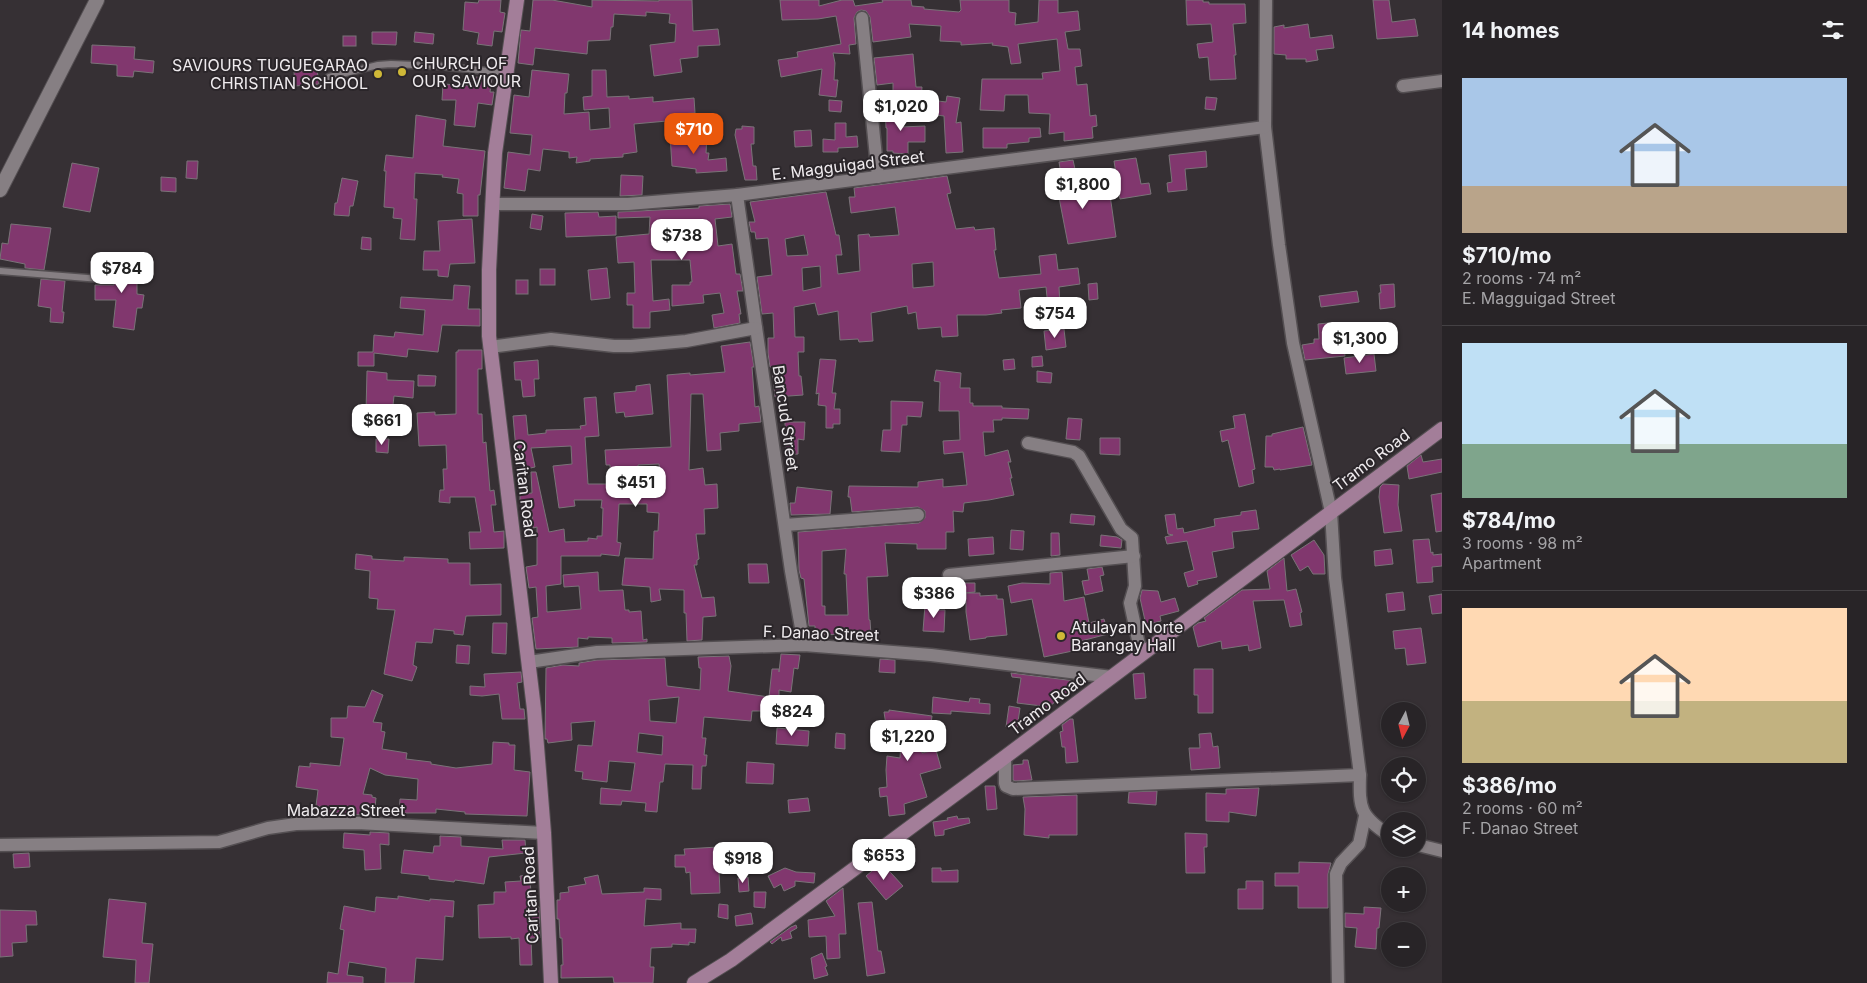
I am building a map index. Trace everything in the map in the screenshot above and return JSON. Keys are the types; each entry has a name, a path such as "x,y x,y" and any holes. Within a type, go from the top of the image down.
{"main road":[{"name":"Caritan Road","path":"517,0 495,153 488,290 490,347 529,662 544,833 551,983"},
{"name":"Tramo Road","path":"694,983 731,960 1442,429"}],"street":[{"path":"0,190 97,0"},
{"path":"1266,0 1265,127 1279,245 1293,343 1331,512 1335,578 1360,775 1360,806 1366,816 1381,828"},
{"path":"862,18 878,177"},
{"path":"1403,86 1442,82"},
{"name":"E. Magguigad Street","path":"492,204 628,204 737,195 1265,127"},
{"name":"Bancud Street","path":"737,195 804,645"},
{"path":"490,347 551,339 631,346 686,341 756,328"},
{"path":"1028,444 1073,452 1079,456 1121,529 1132,538 1135,586 1130,603 1141,654"},
{"path":"785,525 918,514"},
{"path":"949,576 1134,556"},
{"name":"F. Danao Street","path":"529,662 597,652 804,645 931,656 1112,677"},
{"path":"1005,757 1005,783 1006,786 1013,789 1360,775"},
{"path":"1338,983 1336,874 1341,863 1359,844 1366,816"},
{"name":"Mabazza Street","path":"0,845 219,842 268,828 296,824 357,824 544,833"},
{"path":"1426,848 1442,851"}],"lane":[{"path":"329,78 378,65 391,64 439,66 506,73"},
{"path":"0,271 100,280"}],"building":[{"path":"479,0 501,0 500,12 505,13 502,32 494,31 492,46 477,44 479,33 463,30 465,2 478,3"},
{"path":"533,0 552,0 592,7 592,0 692,0 693,31 718,29 720,45 698,46 698,57 680,59 682,72 654,76 650,45 675,42 676,24 669,23 670,14 646,12 646,16 614,14 610,40 588,41 587,54 535,48 533,65 518,63 521,30 530,31"},
{"path":"780,0 819,0 819,6 842,0 853,0 855,6 883,2 882,0 911,0 912,6 924,7 924,9 959,12 961,10 960,0 1009,0 1009,12 1016,13 1015,25 1038,22 1039,0 1058,0 1058,13 1078,11 1080,30 1065,32 1068,49 1080,49 1082,66 1075,67 1077,85 1087,84 1090,116 1096,115 1097,126 1092,127 1093,138 1064,141 1064,132 1049,134 1050,114 1029,113 1028,95 1005,95 1004,111 980,110 982,79 1043,79 1042,73 1060,71 1057,39 1018,44 1021,63 1011,64 1008,47 992,45 993,43 961,45 961,42 940,41 941,26 909,24 911,37 873,42 870,17 866,11 861,10 857,12 854,18 856,44 849,45 850,54 833,53 835,63 834,80 838,80 836,97 819,95 822,69 781,77 778,60 798,57 797,52 841,44 836,16 818,19 782,20"},
{"path":"1186,0 1203,0 1203,2 1209,2 1209,4 1245,4 1246,23 1233,24 1236,79 1210,80 1208,57 1199,58 1197,44 1213,42 1211,24 1187,25"},
{"path":"1373,0 1389,0 1392,22 1415,19 1418,36 1377,39"},
{"path":"1308,24 1310,38 1332,35 1334,48 1316,50 1318,60 1306,62 1306,59 1286,59 1286,55 1274,54 1274,27 1284,25 1284,28"},
{"path":"372,32 397,32 396,45 372,44"},
{"path":"415,32 434,34 433,44 414,42"},
{"path":"343,36 356,36 356,46 343,46"},
{"path":"92,45 135,47 134,59 154,61 153,73 134,71 133,77 117,76 117,65 91,63"},
{"path":"913,54 916,87 922,87 921,102 893,102 893,83 877,85 874,58"},
{"path":"317,69 319,84 295,86 294,72"},
{"path":"532,70 569,74 567,93 565,93 564,114 589,112 590,130 610,128 609,108 584,110 583,97 592,96 592,70 606,70 607,97 629,96 629,99 653,97 653,102 694,98 695,113 679,114 678,132 667,131 667,121 634,124 637,152 623,154 623,157 590,159 590,161 576,163 577,157 569,158 569,152 543,149 540,171 528,169 525,191 504,188 508,152 530,155 532,135 510,133 514,95 529,97"},
{"path":"474,77 492,78 490,92 494,92 492,105 478,103 475,127 454,125 456,100 442,100 443,84 473,86"},
{"path":"947,96 960,98 956,123 961,122 963,152 946,153 944,116 928,114 930,100 946,102"},
{"path":"1206,97 1217,98 1215,110 1205,109"},
{"path":"829,100 842,101 841,112 829,111"},
{"path":"885,108 901,108 901,127 925,126 925,142 908,142 908,154 887,151"},
{"path":"416,115 446,120 443,146 485,151 480,195 478,195 478,216 463,216 463,194 457,193 459,179 442,177 443,175 415,173 414,199 417,199 415,240 400,239 402,219 393,218 394,208 384,207 386,155 413,158"},
{"path":"835,123 846,123 846,137 857,136 858,147 838,148 838,152 823,152 823,139 835,140"},
{"path":"742,126 754,127 754,144 751,144 753,166 756,166 757,180 745,180 735,135 736,129 742,129"},
{"path":"983,128 1040,128 1041,137 1029,138 1029,142 1007,144 1007,148 983,148"},
{"path":"811,130 812,146 795,147 794,131"},
{"path":"670,135 707,136 706,153 709,153 708,160 726,158 727,171 696,173 696,169 672,166"},
{"path":"1206,151 1207,167 1185,169 1187,190 1168,192 1167,183 1172,182 1169,155"},
{"path":"1136,158 1141,184 1149,183 1151,194 1120,199 1114,161"},
{"path":"1073,160 1083,198 1110,195 1116,237 1068,244 1056,182 1062,181 1059,162"},
{"path":"187,161 198,161 197,179 186,178"},
{"path":"72,163 99,168 90,212 63,207"},
{"path":"621,175 643,176 642,195 620,196"},
{"path":"947,176 951,193 947,194 956,229 974,227 975,230 994,228 996,250 994,250 999,278 1041,274 1039,256 1056,254 1058,270 1078,268 1080,284 1059,287 1060,306 1048,307 1046,287 1019,290 1021,308 1001,310 1002,313 986,315 957,315 958,336 942,337 941,327 918,329 916,312 908,314 907,306 871,313 873,341 859,342 858,339 840,340 838,311 818,315 815,303 794,307 795,337 804,337 804,352 798,352 799,376 801,376 803,395 775,397 772,367 770,367 768,353 768,338 774,338 773,313 762,314 757,277 772,275 768,238 756,239 755,232 751,232 749,222 755,222 750,202 826,192 836,235 839,235 842,255 836,255 838,274 860,271 858,235 869,234 870,237 899,235 895,207 851,213 849,197 855,197 854,188","holes":["804,235 808,255 787,256 785,239","933,262 934,286 913,288 912,264","820,266 821,287 803,291 802,268"]},
{"path":"161,177 176,178 176,192 161,191"},
{"path":"342,178 358,181 353,206 350,206 349,216 334,215 335,203 337,203"},
{"path":"730,204 732,217 715,219 718,246 732,244 736,274 740,274 743,291 737,291 741,314 739,314 740,323 714,328 712,315 724,313 720,293 703,295 704,303 672,306 672,285 690,285 690,282 692,282 690,260 651,260 653,301 669,299 670,310 650,312 650,328 633,328 633,305 627,305 627,293 635,293 634,262 618,263 616,237 649,234 650,217 618,218 618,212 699,208 699,206"},
{"path":"598,212 599,217 616,216 616,235 566,237 565,213"},
{"path":"532,214 543,216 541,230 530,228"},
{"path":"472,219 475,263 450,264 448,277 438,276 438,270 423,270 424,251 440,251 438,221"},
{"path":"11,224 51,228 44,270 25,268 25,264 0,259 2,243 8,244"},
{"path":"362,237 371,238 371,250 361,249"},
{"path":"131,257 131,277 137,277 137,294 144,295 142,308 137,308 134,330 113,327 116,300 95,300 95,285 114,285 113,258"},
{"path":"607,268 610,298 591,300 588,270"},
{"path":"540,269 555,269 555,285 540,285"},
{"path":"41,279 65,281 62,312 64,312 63,323 50,322 51,308 38,306"},
{"path":"516,280 528,280 528,294 516,294"},
{"path":"1097,283 1098,299 1089,300 1088,284"},
{"path":"1394,284 1395,307 1380,309 1380,285"},
{"path":"454,285 470,286 468,309 480,309 480,326 442,325 438,352 408,349 407,357 374,353 374,366 358,366 358,352 373,352 374,335 394,337 395,332 423,335 425,310 400,308 401,297 453,300"},
{"path":"1357,291 1359,302 1321,307 1319,296"},
{"path":"1328,323 1330,339 1343,339 1345,356 1305,360 1302,345 1314,343 1314,339 1319,339 1318,324"},
{"path":"1064,329 1066,347 1046,350 1044,331"},
{"path":"750,342 754,367 752,367 755,407 759,406 761,422 739,424 739,431 720,433 721,450 707,451 703,394 691,394 689,470 703,468 705,485 717,484 718,508 704,509 705,534 696,534 699,559 697,560 697,565 694,565 702,598 714,597 716,616 703,617 702,640 687,641 684,590 659,589 661,600 651,602 650,587 622,585 625,558 653,559 654,531 658,531 659,513 647,512 647,504 619,504 617,542 621,543 619,556 601,554 601,556 561,556 561,584 546,586 547,612 581,609 579,586 564,587 563,575 598,572 599,591 623,590 625,610 629,610 629,612 641,611 643,640 647,639 647,642 612,643 612,638 588,637 588,639 578,638 578,647 536,649 532,618 538,617 536,587 529,588 526,567 537,565 537,527 533,528 531,504 520,504 520,494 532,493 531,472 536,472 549,532 564,529 565,542 588,541 588,538 597,539 597,536 602,536 603,508 601,508 602,500 574,500 575,506 559,508 553,466 572,464 571,446 531,448 535,467 526,469 522,449 516,450 513,416 526,415 528,435 546,433 546,430 581,429 580,426 586,425 584,398 596,397 599,436 585,437 588,484 611,484 610,465 606,465 605,450 671,447 667,375 725,372 721,346","holes":["659,464 661,487 637,485 638,465"]},
{"path":"458,350 482,350 482,369 478,369 478,414 482,414 483,443 486,442 490,491 494,490 496,505 491,505 494,532 504,531 504,548 470,549 469,532 481,532 475,497 450,497 450,503 439,502 440,490 444,490 443,469 447,469 446,445 419,446 417,413 435,412 435,415 456,414 456,352"},
{"path":"1374,354 1376,371 1346,374 1344,358"},
{"path":"1042,356 1043,366 1032,367 1032,357"},
{"path":"820,359 836,360 832,393 836,393 834,409 840,409 840,424 833,424 833,428 826,428 826,406 818,405 819,393 816,394"},
{"path":"1014,359 1015,369 1004,370 1003,360"},
{"path":"538,360 539,379 534,379 535,396 523,397 521,380 515,380 514,362"},
{"path":"936,370 961,373 960,388 970,388 970,403 973,403 973,406 1002,406 1002,408 1029,409 1028,419 1002,418 1002,420 993,420 994,432 983,432 985,456 1008,450 1011,462 1008,462 1012,478 1010,478 1014,495 964,503 963,512 953,511 954,532 946,532 946,549 917,549 917,544 885,543 888,576 867,577 871,635 815,635 815,626 809,626 804,579 801,578 799,570 798,532 919,523 925,518 925,511 918,507 852,512 850,497 848,497 849,486 918,487 918,482 943,479 943,487 967,485 963,452 944,454 943,441 960,440 959,411 939,411 940,382 934,381","holes":["846,549 844,574 846,574 848,615 825,615 825,606 822,606 822,551"]},
{"path":"367,371 387,373 387,380 414,381 413,398 394,396 392,414 366,412"},
{"path":"1037,371 1052,373 1051,383 1037,382"},
{"path":"418,375 436,376 435,386 418,386"},
{"path":"650,384 653,414 625,417 624,412 616,413 614,393 636,391 636,386"},
{"path":"891,401 923,402 921,417 907,416 907,425 902,425 900,452 881,451 883,430 891,430"},
{"path":"1245,414 1255,469 1252,470 1254,483 1239,487 1228,440 1222,442 1220,431 1235,428 1233,416"},
{"path":"1068,418 1082,419 1080,440 1066,439"},
{"path":"785,422 805,422 804,440 798,439 798,454 787,455"},
{"path":"1303,427 1312,465 1280,470 1274,470 1273,467 1265,467 1266,436"},
{"path":"1100,438 1120,438 1120,455 1100,454"},
{"path":"376,439 389,439 388,453 376,452"},
{"path":"1421,455 1423,462 1442,459 1442,472 1409,479 1407,466"},
{"path":"1383,484 1399,485 1398,505 1402,531 1384,533 1379,497 1380,487"},
{"path":"797,487 832,491 830,514 791,515 790,503 795,503"},
{"path":"1442,493 1442,531 1436,532 1431,495"},
{"path":"1256,510 1259,529 1232,532 1234,548 1212,552 1217,577 1197,581 1198,584 1188,587 1184,573 1194,570 1187,541 1167,544 1165,537 1173,535 1168,534 1165,515 1175,514 1177,529 1183,528 1184,533 1215,526 1214,519 1241,515 1241,512"},
{"path":"1071,514 1095,516 1094,525 1070,523"},
{"path":"1011,530 1024,531 1023,550 1010,549"},
{"path":"1051,533 1059,533 1060,555 1051,556"},
{"path":"1101,535 1117,537 1122,540 1121,548 1100,546"},
{"path":"993,537 994,554 969,556 968,539"},
{"path":"1429,539 1431,553 1433,552 1433,555 1442,554 1442,566 1432,567 1433,582 1417,583 1413,540"},
{"path":"1314,540 1324,555 1325,574 1313,574 1308,566 1300,571 1291,555"},
{"path":"1391,549 1393,564 1375,566 1374,551"},
{"path":"356,554 372,556 372,559 404,561 404,557 448,559 448,563 470,563 470,585 501,584 501,615 466,616 463,635 454,634 454,631 434,629 432,643 416,642 413,665 417,667 412,681 384,674 395,610 377,609 378,599 369,598 370,571 355,569"},
{"path":"1284,558 1287,591 1296,589 1302,612 1300,613 1302,625 1290,627 1284,600 1253,601 1261,648 1249,651 1248,645 1222,649 1221,641 1198,647 1193,627 1198,623 1206,621 1204,618 1242,590 1270,589 1267,571"},
{"path":"748,564 767,564 769,583 749,583"},
{"path":"1102,567 1104,575 1100,576 1103,591 1085,595 1082,581 1089,580 1087,569"},
{"path":"1062,572 1064,601 1084,597 1089,623 1104,619 1108,634 1081,641 1082,649 1044,657 1032,599 1011,603 1008,586 1022,583 1050,584 1050,573"},
{"path":"964,583 975,583 975,592 964,593"},
{"path":"1142,590 1158,591 1161,602 1175,598 1179,611 1160,616 1161,621 1146,625 1140,598"},
{"path":"1403,592 1405,610 1388,612 1386,594"},
{"path":"966,593 980,593 980,596 997,595 997,599 1003,599 1007,635 970,640 966,612"},
{"path":"1442,594 1442,613 1432,614 1429,596"},
{"path":"925,605 938,606 938,610 945,610 944,632 923,631"},
{"path":"493,623 507,623 506,654 492,653"},
{"path":"1421,628 1426,663 1407,665 1405,648 1395,649 1393,631"},
{"path":"457,645 470,646 469,664 456,663"},
{"path":"781,654 800,655 798,669 794,668 791,692 779,690 779,711 752,711 751,721 704,717 702,738 706,738 704,755 707,755 706,766 702,766 701,789 692,789 693,765 665,764 663,782 660,782 657,812 645,811 646,803 622,801 621,805 600,804 601,788 631,791 635,763 609,761 607,782 582,779 583,772 575,771 578,745 592,746 595,721 571,723 572,740 548,743 547,739 545,739 546,668 563,665 579,666 579,663 597,660 665,658 667,686 700,690 701,668 699,668 698,657 729,656 731,666 728,691 769,697 772,669 779,669 779,672","holes":["679,697 676,723 650,721 649,700","639,733 663,736 662,755 637,752"]},
{"path":"880,659 895,660 895,673 879,672"},
{"path":"1194,669 1213,669 1213,713 1198,713 1198,695 1194,695"},
{"path":"521,672 522,682 517,683 520,709 524,709 525,719 502,719 499,694 470,695 470,686 485,687 484,674"},
{"path":"1011,673 1083,682 1044,710 1042,706 1017,703 1021,678 1012,677"},
{"path":"1144,673 1146,698 1135,699 1133,674"},
{"path":"372,690 383,695 373,722 382,723 381,731 385,732 382,749 407,753 406,759 456,768 492,764 493,742 515,745 514,770 530,772 527,816 465,814 465,812 436,809 436,813 399,813 400,799 417,800 418,779 385,775 370,768 363,794 372,795 372,797 376,798 374,816 326,812 327,807 316,806 318,790 296,787 299,766 310,767 310,763 340,766 344,738 331,737 331,718 347,718 348,706 365,707"},
{"path":"933,697 969,702 970,698 980,699 979,703 990,704 990,714 951,711 951,714 932,713"},
{"path":"1009,706 1020,708 1017,728 1006,727"},
{"path":"889,710 932,716 930,732 922,731 922,753 936,750 941,768 920,774 927,797 904,804 905,814 889,816 887,796 880,797 879,788 887,787 887,756 900,758 902,722 886,725 884,712 889,712"},
{"path":"1073,719 1078,762 1066,763 1065,747 1062,747 1060,732 1063,731 1062,725"},
{"path":"777,728 809,731 808,746 776,744"},
{"path":"836,733 845,734 845,749 835,748"},
{"path":"1211,733 1213,747 1218,746 1220,768 1191,770 1189,748 1200,748 1199,734"},
{"path":"1023,760 1028,760 1032,780 1015,781 1013,780 1013,765 1023,764"},
{"path":"747,762 774,764 773,784 746,783"},
{"path":"985,786 995,786 997,809 987,810"},
{"path":"1259,788 1256,816 1229,812 1229,822 1206,821 1206,793 1226,794 1226,789"},
{"path":"1157,791 1156,805 1128,803 1129,792"},
{"path":"1077,795 1077,835 1049,835 1049,838 1024,835 1025,809 1023,797"},
{"path":"808,798 810,811 789,813 788,800"},
{"path":"957,816 958,819 969,818 970,823 944,830 944,835 935,836 933,822 948,820 947,818"},
{"path":"370,832 389,833 389,845 380,844 381,869 365,870 364,850 343,848 344,833 370,835"},
{"path":"1185,833 1207,834 1207,847 1204,847 1205,873 1186,873"},
{"path":"440,836 461,837 461,846 503,849 502,840 525,840 526,853 489,857 484,884 429,879 429,876 401,873 404,850 433,853 434,846 440,846"},
{"path":"718,847 720,893 691,894 690,872 686,873 685,867 675,867 675,855 685,855 684,849"},
{"path":"29,853 30,867 14,868 13,854"},
{"path":"880,861 903,886 886,900 866,876 872,871 870,868"},
{"path":"1299,862 1331,863 1328,874 1328,908 1298,908 1298,886 1275,886 1275,873 1299,873"},
{"path":"785,868 796,872 815,873 814,883 795,881 795,886 784,891 781,884 774,888 768,876"},
{"path":"932,868 941,868 941,871 958,870 958,882 932,882"},
{"path":"529,875 533,907 539,907 540,938 531,938 532,965 520,965 519,938 479,938 478,905 494,904 494,892 506,892 505,882 521,881 520,876"},
{"path":"598,875 602,894 644,892 644,888 661,889 661,900 646,899 644,926 681,923 681,929 696,929 695,943 689,942 689,945 672,944 672,947 651,948 650,967 654,967 653,983 614,983 613,977 561,978 561,965 563,965 562,938 560,938 559,919 557,919 557,900 560,900 560,893 569,892 568,887 586,884 584,878"},
{"path":"748,877 749,891 739,892 738,878"},
{"path":"1246,881 1263,881 1263,909 1238,909 1238,889 1246,889"},
{"path":"843,888 846,934 839,934 840,958 827,959 826,936 809,937 808,920 835,916 826,901"},
{"path":"754,892 766,892 765,908 754,907"},
{"path":"398,896 430,901 430,899 454,901 453,917 445,916 443,960 416,958 414,983 385,983 386,968 349,962 347,975 363,977 363,983 327,983 328,972 338,974 344,930 340,929 344,906 375,912 376,897 398,899"},
{"path":"109,899 146,903 142,943 153,944 149,983 135,983 136,960 103,957"},
{"path":"872,902 878,951 881,951 885,973 867,976 858,903"},
{"path":"719,904 728,905 728,919 718,917"},
{"path":"1364,907 1381,908 1379,928 1377,928 1376,949 1355,947 1357,928 1345,927 1345,913 1364,914"},
{"path":"0,910 36,911 37,925 26,925 27,942 12,943 13,956 0,957"},
{"path":"751,913 753,924 736,926 735,916"},
{"path":"796,925 797,928 790,932 792,938 782,941 781,937 772,944 770,942 791,927"},
{"path":"822,953 828,975 814,979 811,958"}],"place":[{"name":"CHURCH OF OUR SAVIOUR","path":"402,72"},
{"name":"SAVIOURS TUGUEGARAO CHRISTIAN SCHOOL","path":"378,74"},
{"name":"Atulayan Norte Barangay Hall","path":"1061,636"}]}
